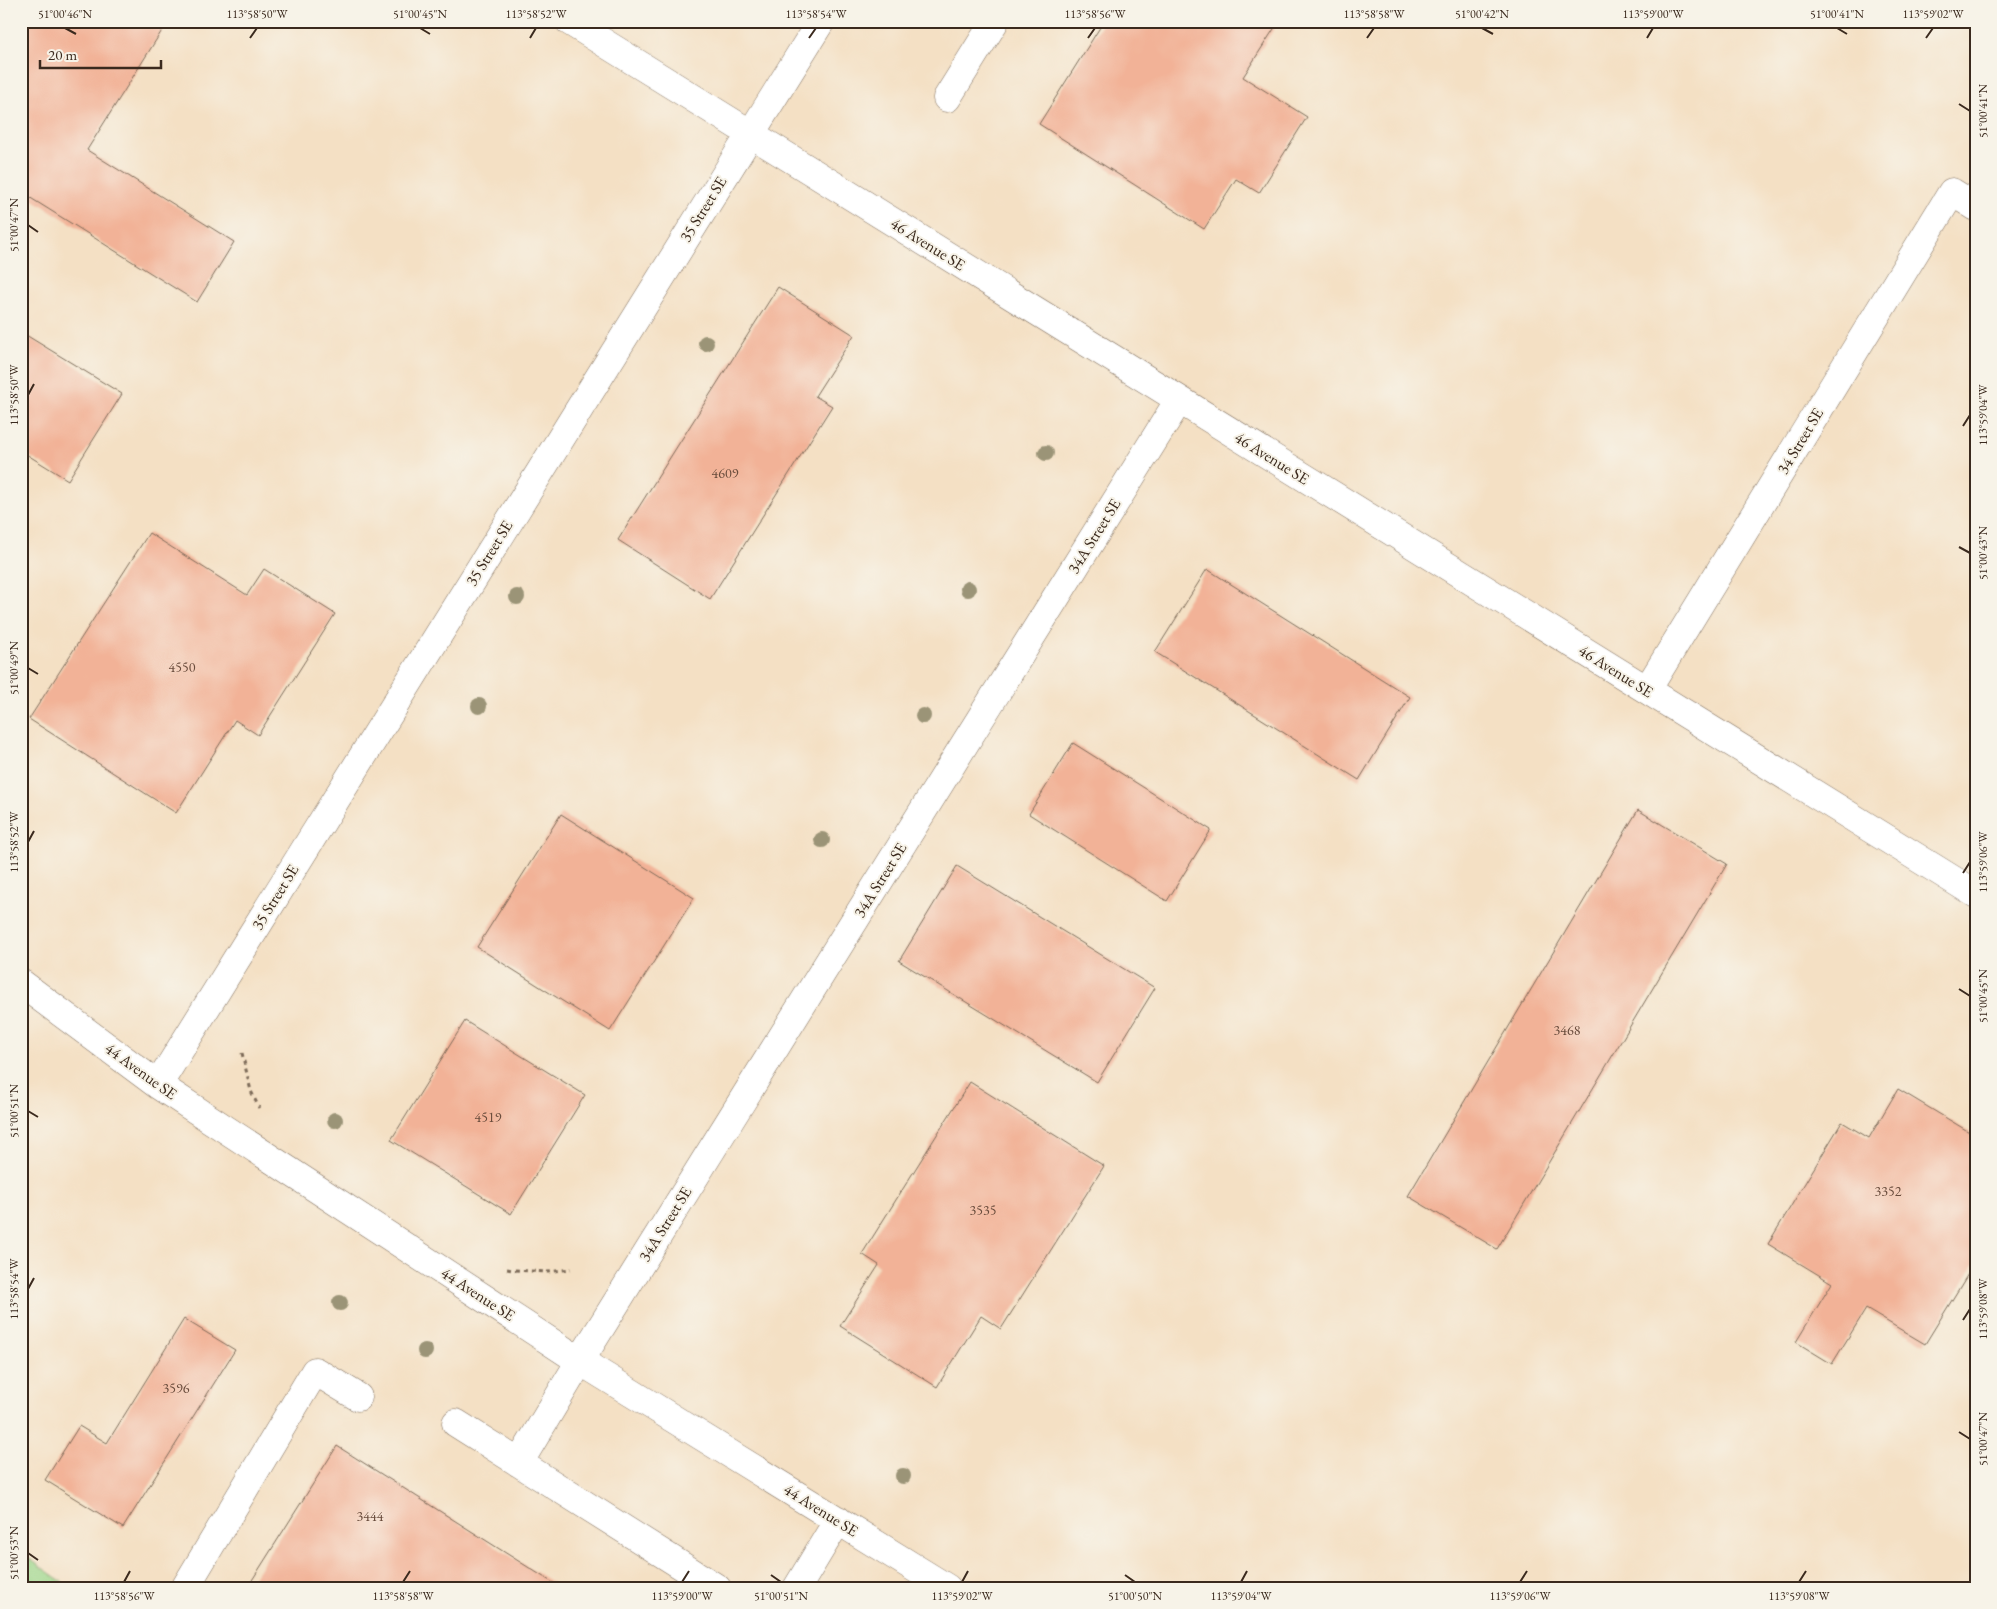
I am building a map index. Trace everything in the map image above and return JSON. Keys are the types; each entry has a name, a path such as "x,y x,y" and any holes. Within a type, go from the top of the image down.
{"street":[{"name":"46 Avenue SE","path":"569,21 1976,894"},
{"name":"35 Street SE","path":"158,1085 821,21"},
{"path":"947,98 995,21"},
{"name":"34 Street SE","path":"1647,690 1952,192 1976,206"},
{"name":"34A Street SE","path":"519,1464 580,1361 1179,400"},
{"name":"44 Avenue SE","path":"21,983 158,1085 580,1361 947,1588"},
{"path":"185,1588 315,1371 358,1397"},
{"path":"456,1423 717,1588"},
{"path":"797,1588 838,1520"}],"green space":[{"path":"21,1553 71,1588 21,1588"}],"building":[{"path":"21,21 168,21 87,150 234,242 197,302 21,192"},
{"path":"1104,21 1279,21 1243,77 1307,117 1259,193 1236,179 1204,229 1039,124"},
{"path":"778,287 854,335 815,396 832,406 710,599 618,540"},
{"path":"21,332 122,394 68,480 21,451"},
{"path":"149,533 247,595 264,569 335,614 258,735 235,720 176,813 29,719"},
{"path":"1207,569 1410,697 1359,780 1155,652"},
{"path":"1073,743 1211,830 1167,901 1029,814"},
{"path":"1638,810 1727,864 1497,1249 1408,1196"},
{"path":"561,814 694,898 610,1031 477,947"},
{"path":"957,866 1155,988 1097,1082 899,961"},
{"path":"465,1021 585,1095 511,1214 391,1140"},
{"path":"970,1082 1104,1166 1001,1329 981,1316 937,1387 840,1326 879,1265 862,1254"},
{"path":"1898,1089 1976,1136 1976,1261 1925,1344 1866,1309 1832,1364 1796,1342 1832,1283 1768,1244 1842,1122 1869,1138"},
{"path":"184,1319 235,1350 123,1528 45,1480 79,1426 107,1443"},
{"path":"337,1446 561,1588 253,1588 249,1585"}]}
